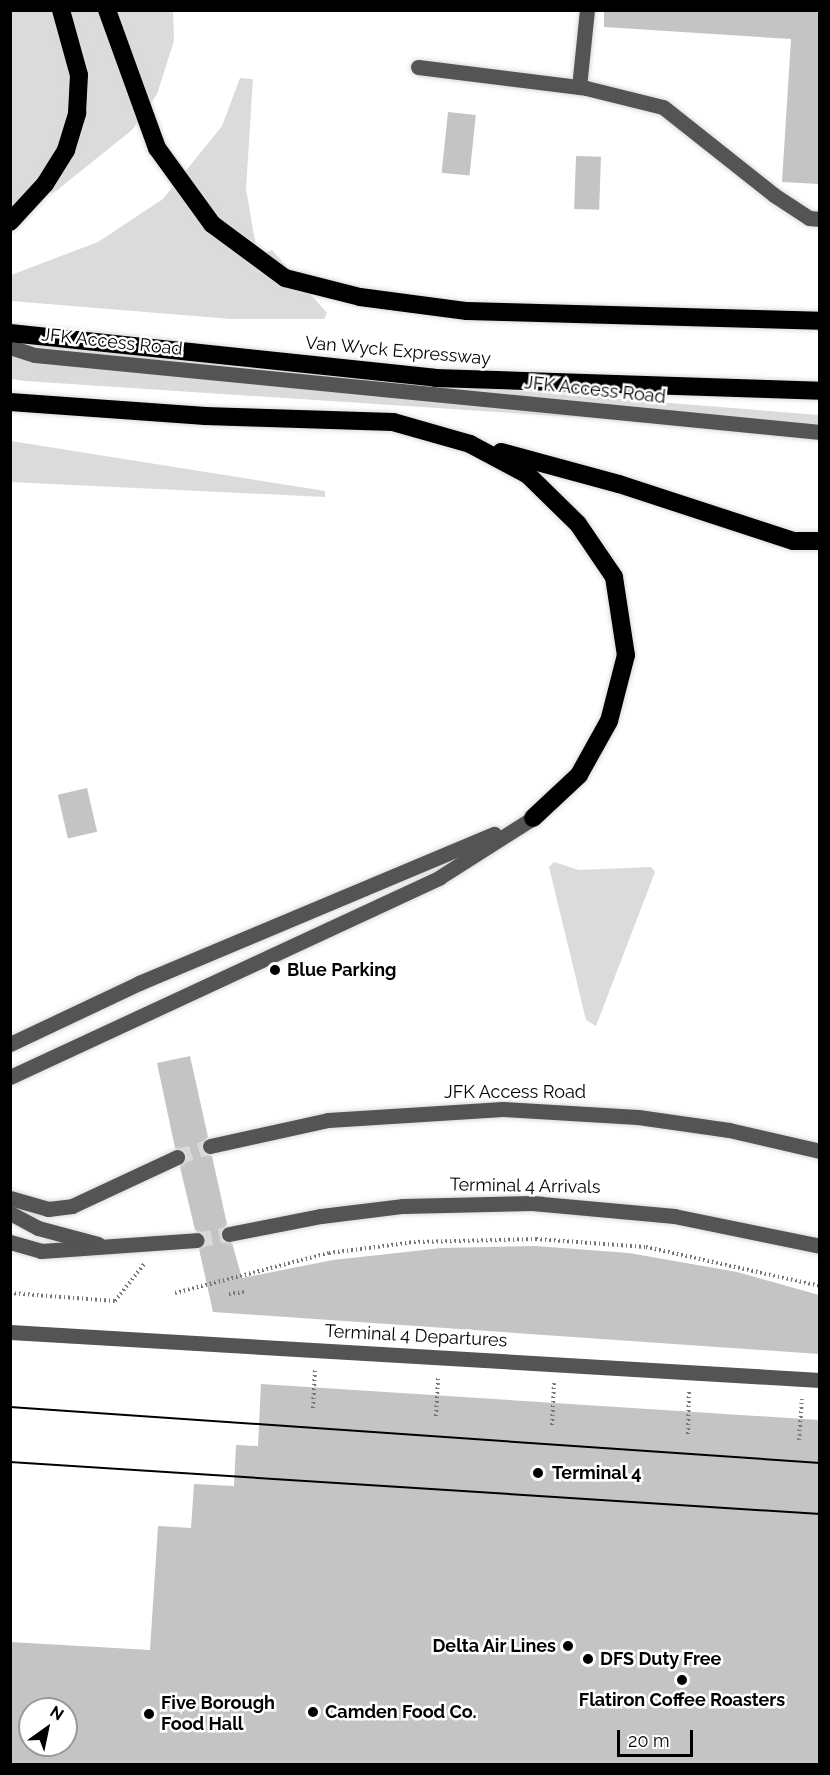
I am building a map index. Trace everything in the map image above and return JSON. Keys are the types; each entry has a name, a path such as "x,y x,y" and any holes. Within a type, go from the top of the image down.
{"highway":[{"path":"10,222 45,184 66,150 76,113 79,75 61,10"},
{"path":"107,10 157,148 212,224 285,278 360,297 467,311 819,321"},
{"name":"Van Wyck Expressway","path":"10,333 435,378 819,391"},
{"path":"10,402 205,416 393,422 619,484 793,541 819,541"},
{"path":"470,444 528,475 578,524 617,586 626,655 609,721 579,775 533,818"}],"street":[{"path":"579,87 587,10"},
{"path":"418,67 579,87 663,107 774,195 809,218 819,219"},
{"name":"JFK Access Road","path":"10,347 35,355 819,432"},
{"path":"10,1044 139,983 533,818"},
{"path":"10,1077 440,877 533,818"},
{"name":"JFK Access Road","path":"210,1146 328,1120 503,1109 677,1122 819,1151"},
{"path":"10,1198 48,1209 72,1206 177,1157"},
{"name":"Terminal 4 Arrivals","path":"229,1234 393,1207 532,1203 674,1216 819,1246"},
{"path":"10,1213 38,1228 111,1247"},
{"path":"10,1242 41,1251 197,1240"},
{"name":"Terminal 4 Departures","path":"10,1332 819,1380"}],"path":[{"path":"175,1293 329,1252 414,1242 536,1239 646,1247 819,1286"},
{"path":"10,1293 115,1301 146,1262"},
{"path":"229,1294 244,1292"},
{"path":"436,1416 440,1358"},
{"path":"552,1425 555,1364"},
{"path":"688,1434 690,1372"},
{"path":"799,1440 803,1379"},
{"path":"313,1408 314,1395"}],"shaded area":[{"path":"11,11 173,11 174,41 157,94 132,130 56,191 11,211"},
{"path":"240,78 253,79 246,189 255,241 260,255 272,250 327,313 324,319 231,319 11,301 11,275 98,242 163,199 222,126"},
{"path":"10,350 819,415 819,433 25,381 11,379"},
{"path":"11,441 325,491 325,497 11,482"},
{"path":"554,862 579,870 651,867 655,872 596,1026 586,1020 549,867"}],"building":[{"path":"604,10 819,10 819,184 782,182 791,39 604,27"},
{"path":"448,112 476,115 469,176 442,173"},
{"path":"576,156 601,157 599,210 574,209"},
{"path":"87,788 97,832 68,839 58,795"},
{"path":"190,1056 208,1137 200,1148 212,1156 227,1224 220,1236 232,1243 242,1278 333,1260 442,1248 536,1246 629,1253 737,1272 819,1295 819,1354 213,1312 199,1249 207,1239 195,1230 180,1167 186,1153 175,1148 157,1063"},
{"name":"Terminal 4","path":"261,1384 819,1420 819,1764 10,1764 10,1642 150,1650 158,1526 191,1528 194,1484 234,1486 236,1445 258,1446"}],"tunnel":[{"path":"177,1157 210,1146"},
{"path":"197,1240 229,1234"}],"tram line":[{"path":"10,1407 820,1463"},
{"path":"10,1462 820,1514"}],"place":[{"name":"Blue Parking","path":"275,970"},
{"name":"Terminal 4","path":"538,1473"},
{"name":"Delta Air Lines","path":"568,1646"},
{"name":"DFS Duty Free","path":"588,1659"},
{"name":"Flatiron Coffee Roasters","path":"682,1680"},
{"name":"Camden Food Co.","path":"313,1712"},
{"name":"Five Borough Food Hall","path":"149,1714"}]}
